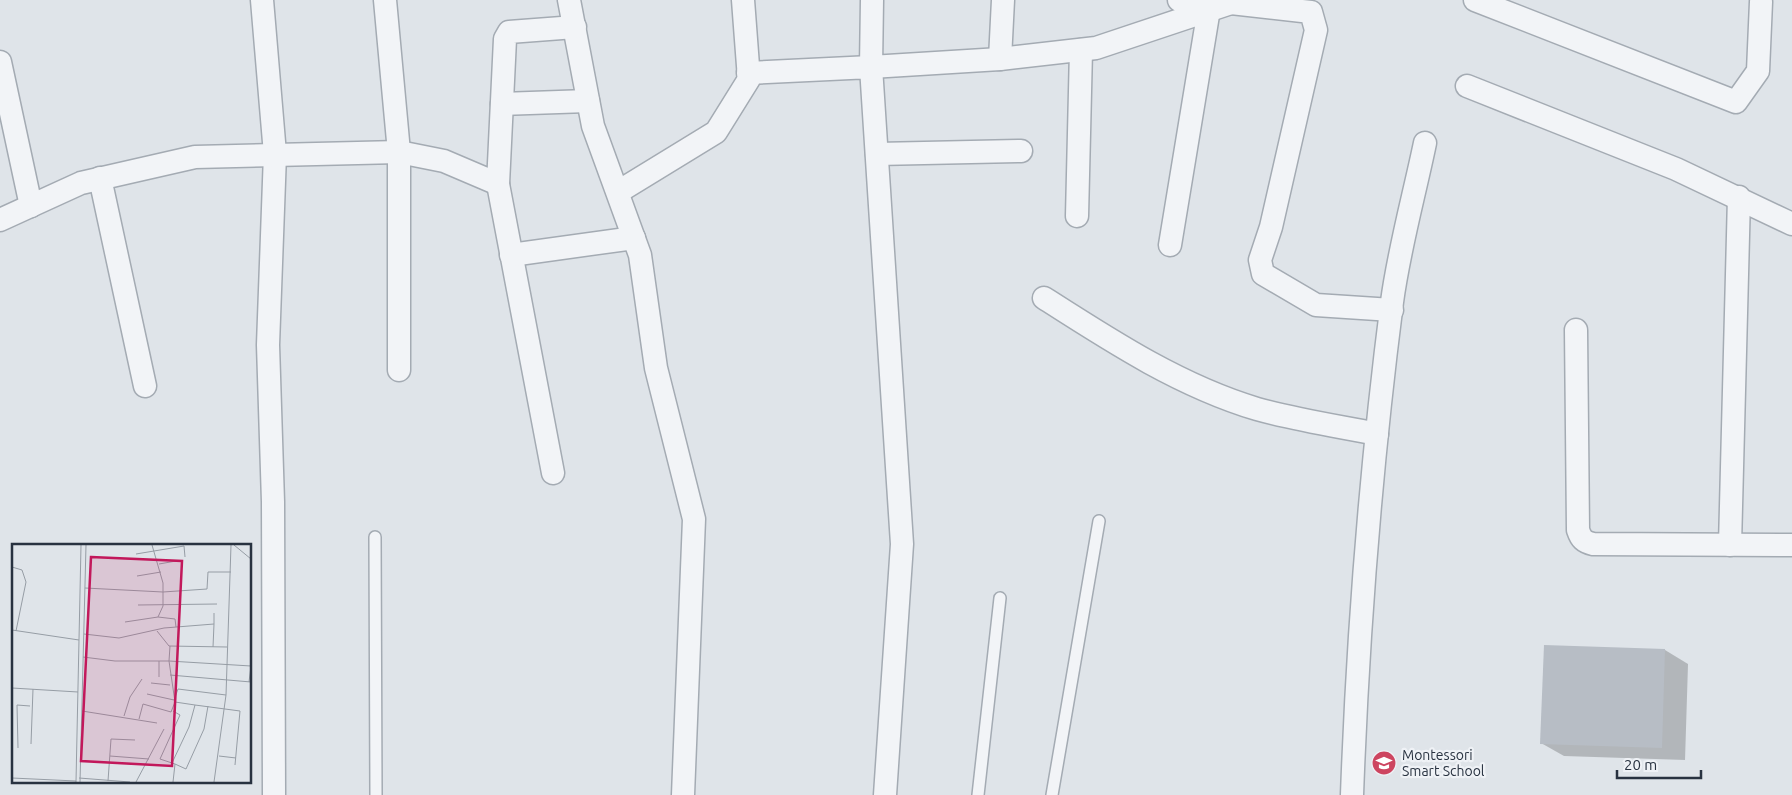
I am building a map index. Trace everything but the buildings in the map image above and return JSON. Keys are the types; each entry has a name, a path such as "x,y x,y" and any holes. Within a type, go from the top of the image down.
{"street":[{"path":"262,0 275,154 268,346 273,502 274,795"},
{"path":"385,0 400,152 399,370"},
{"path":"569,0 593,126 640,255 656,368 694,519 683,795"},
{"path":"618,192 716,132 749,79 743,0"},
{"path":"872,0 871,67 902,544 885,795"},
{"path":"1000,59 1003,0"},
{"path":"1179,0 1209,9"},
{"path":"1475,0 1736,102 1758,71 1759,1"},
{"path":"748,72 1000,59 1081,50 1096,48 1231,2 1314,6 1316,30 1271,227 1260,260 1261,267 1268,278 1316,304 1392,310"},
{"path":"1170,245 1209,9"},
{"path":"553,473 498,184 505,39 509,32 574,27"},
{"path":"1077,216 1081,50"},
{"path":"0,62 31,206"},
{"path":"1467,86 1676,169 1739,197 1792,224"},
{"path":"502,104 588,101"},
{"path":"1352,795 1357,657 1377,434 1392,310 1425,143"},
{"path":"877,154 1021,151"},
{"path":"0,220 81,183 195,157 400,152 444,161 498,184"},
{"path":"100,178 145,386"},
{"path":"1730,545 1739,197"},
{"path":"511,255 634,238"},
{"path":"1044,298 1135,355 1210,392 1258,409 1377,434"},
{"path":"1576,330 1578,530 1585,542 1593,544 1792,545"}],"lane":[{"path":"1052,795 1100,521"},
{"path":"375,537 376,795"},
{"path":"978,795 1000,598"}],"place":[{"name":"Montessori Smart School","path":"1384,763"}]}
